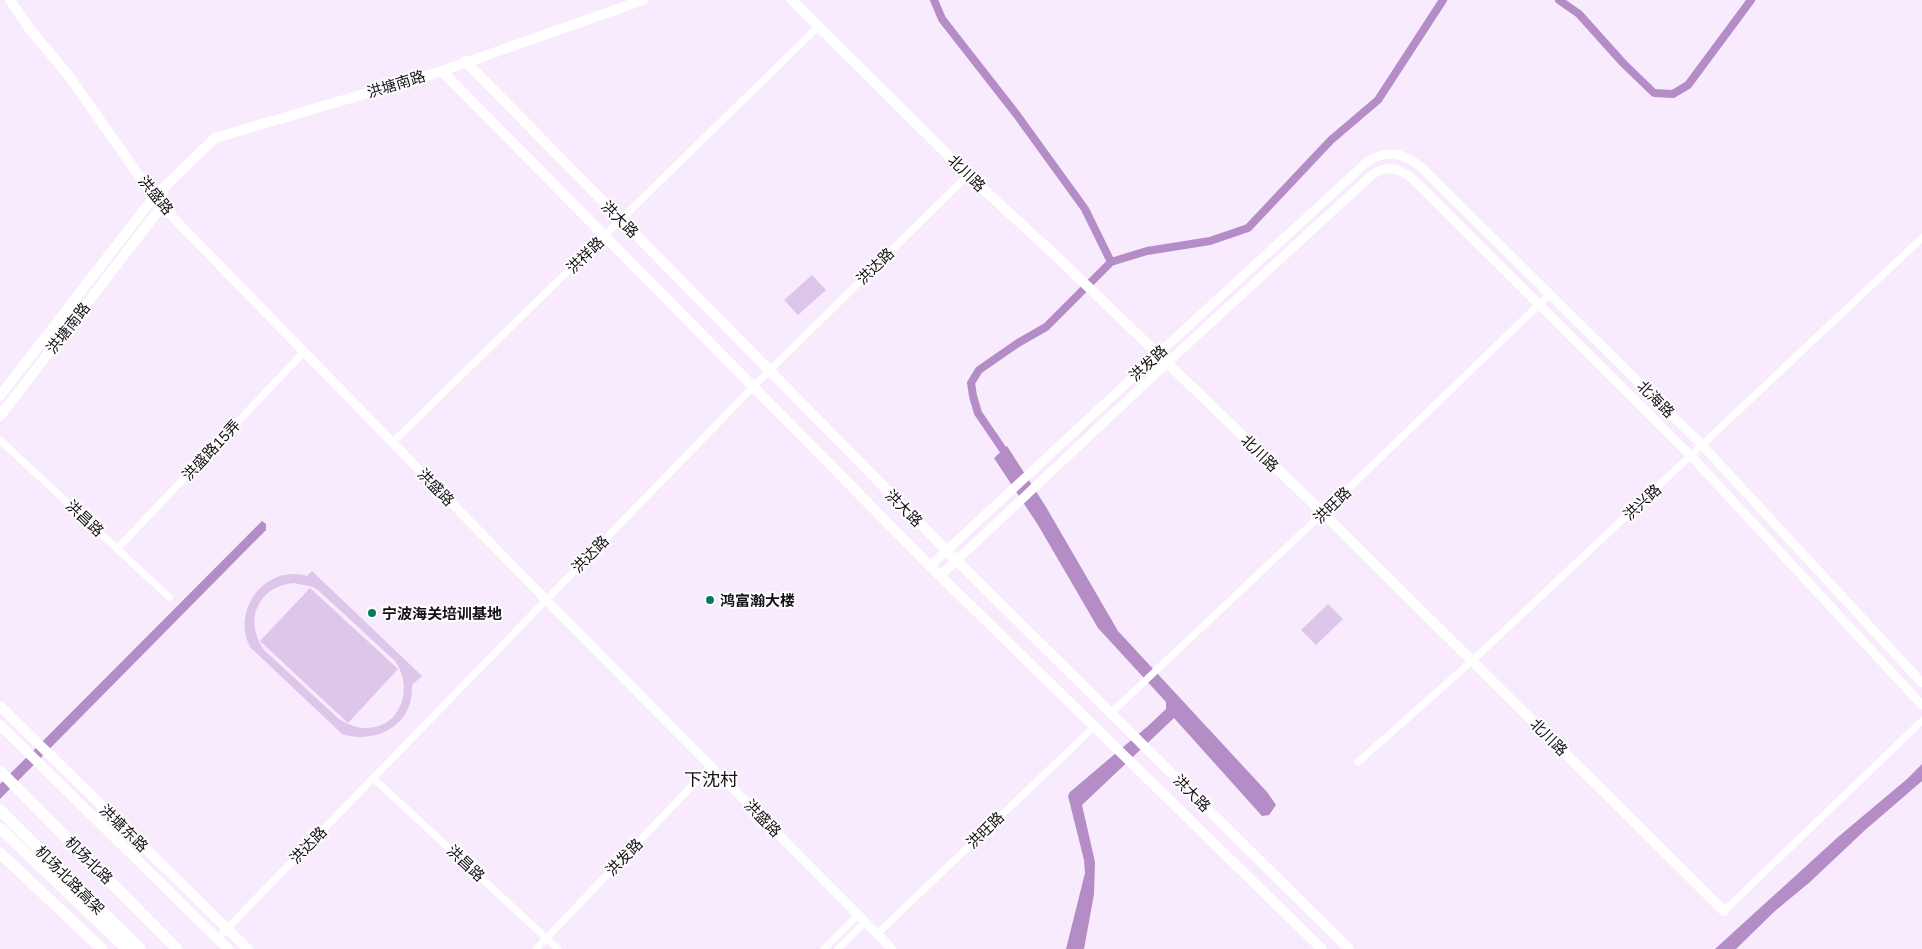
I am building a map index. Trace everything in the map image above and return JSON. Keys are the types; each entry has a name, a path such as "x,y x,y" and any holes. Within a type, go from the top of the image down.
{"main road":[{"name":"洪盛路","path":"10,0 29,28 79,90 154,197"},
{"name":"洪塘南路","path":"0,396 154,197 215,138 442,71 465,61 643,0"},
{"name":"北川路","path":"792,0 968,175 1056,256 1324,513 1724,911"},
{"name":"洪大路","path":"465,61 946,551 1349,949"},
{"name":"洪大路","path":"442,71 940,576 1322,949"},
{"path":"162,206 163,189"},
{"name":"洪塘南路","path":"0,416 162,206"},
{"name":"洪塘东路","path":"0,706 248,949"},
{"name":"洪塘东路","path":"0,725 228,949"},
{"name":"机场北路","path":"0,771 177,949"},
{"name":"机场北路高架","path":"0,810 140,949"},
{"name":"机场北路高架","path":"0,828 127,949"},
{"path":"0,853 102,949"}],"street":[{"name":"洪祥路","path":"393,442 819,26"},
{"name":"北海路","path":"1368,161 1384,153 1403,156 1412,160 1702,445 1922,683"},
{"name":"洪发路","path":"930,566 1368,161"},
{"name":"北海路","path":"1372,174 1384,168 1393,168 1402,171 1412,178 1691,456 1922,705"},
{"name":"洪发路","path":"940,576 1167,362 1372,174"},
{"name":"洪达路","path":"217,939 753,386 968,175"},
{"name":"洪盛路","path":"154,197 546,600 892,949"},
{"name":"洪兴路","path":"1358,762 1472,661 1922,238"},
{"name":"洪旺路","path":"1110,713 1324,513 1550,294"},
{"name":"洪盛路15弄","path":"117,548 304,352"},
{"name":"洪昌路","path":"0,440 170,597"},
{"path":"1724,911 1922,721"},
{"name":"洪旺路","path":"877,934 1094,727"},
{"name":"洪发路","path":"536,949 712,766"},
{"name":"洪昌路","path":"373,778 558,949"},
{"path":"824,949 862,919"},
{"path":"838,949 862,919"}],"shaded area":[{"path":"812,275 826,290 798,315 784,300"},
{"path":"1007,446 1046,507 1118,631 1267,792 1276,805 1269,815 1262,816 1174,718 1082,805 1095,862 1094,894 1084,949 1066,949 1085,873 1084,860 1068,796 1070,792 1166,709 1166,702 1098,628 1038,525 994,458"},
{"path":"262,521 266,524 266,530 0,799 0,784"},
{"path":"312,571 422,676 412,685 411,699 407,711 400,721 380,734 355,737 342,734 250,647 245,633 245,619 249,605 256,593 265,583 278,577 292,574 307,576","holes":["294,583 313,587 395,661 400,671 404,693 401,703 397,713 380,726 360,728 339,719 264,650 258,639 255,617 263,598 271,591"]},
{"path":"310,588 398,669 348,723 260,641"},
{"path":"1328,604 1343,619 1316,645 1301,630"},
{"path":"1922,764 1922,781 1775,911 1736,949 1715,949 1838,837"}],"waterway":[{"path":"934,0 942,19 1017,115 1085,209 1111,262"},
{"path":"1008,457 978,413 971,383 979,370 1018,343 1046,327 1111,262 1147,251 1210,241 1248,228 1331,140 1378,100 1443,0"},
{"path":"1559,0 1579,14 1623,63 1654,93 1673,94 1688,85 1751,0"}],"place":[{"name":"鸿富瀚大楼","path":"710,600"},
{"name":"宁波海关培训基地","path":"372,613"}],"district":[{"name":"下沈村","path":"711,780"}]}
